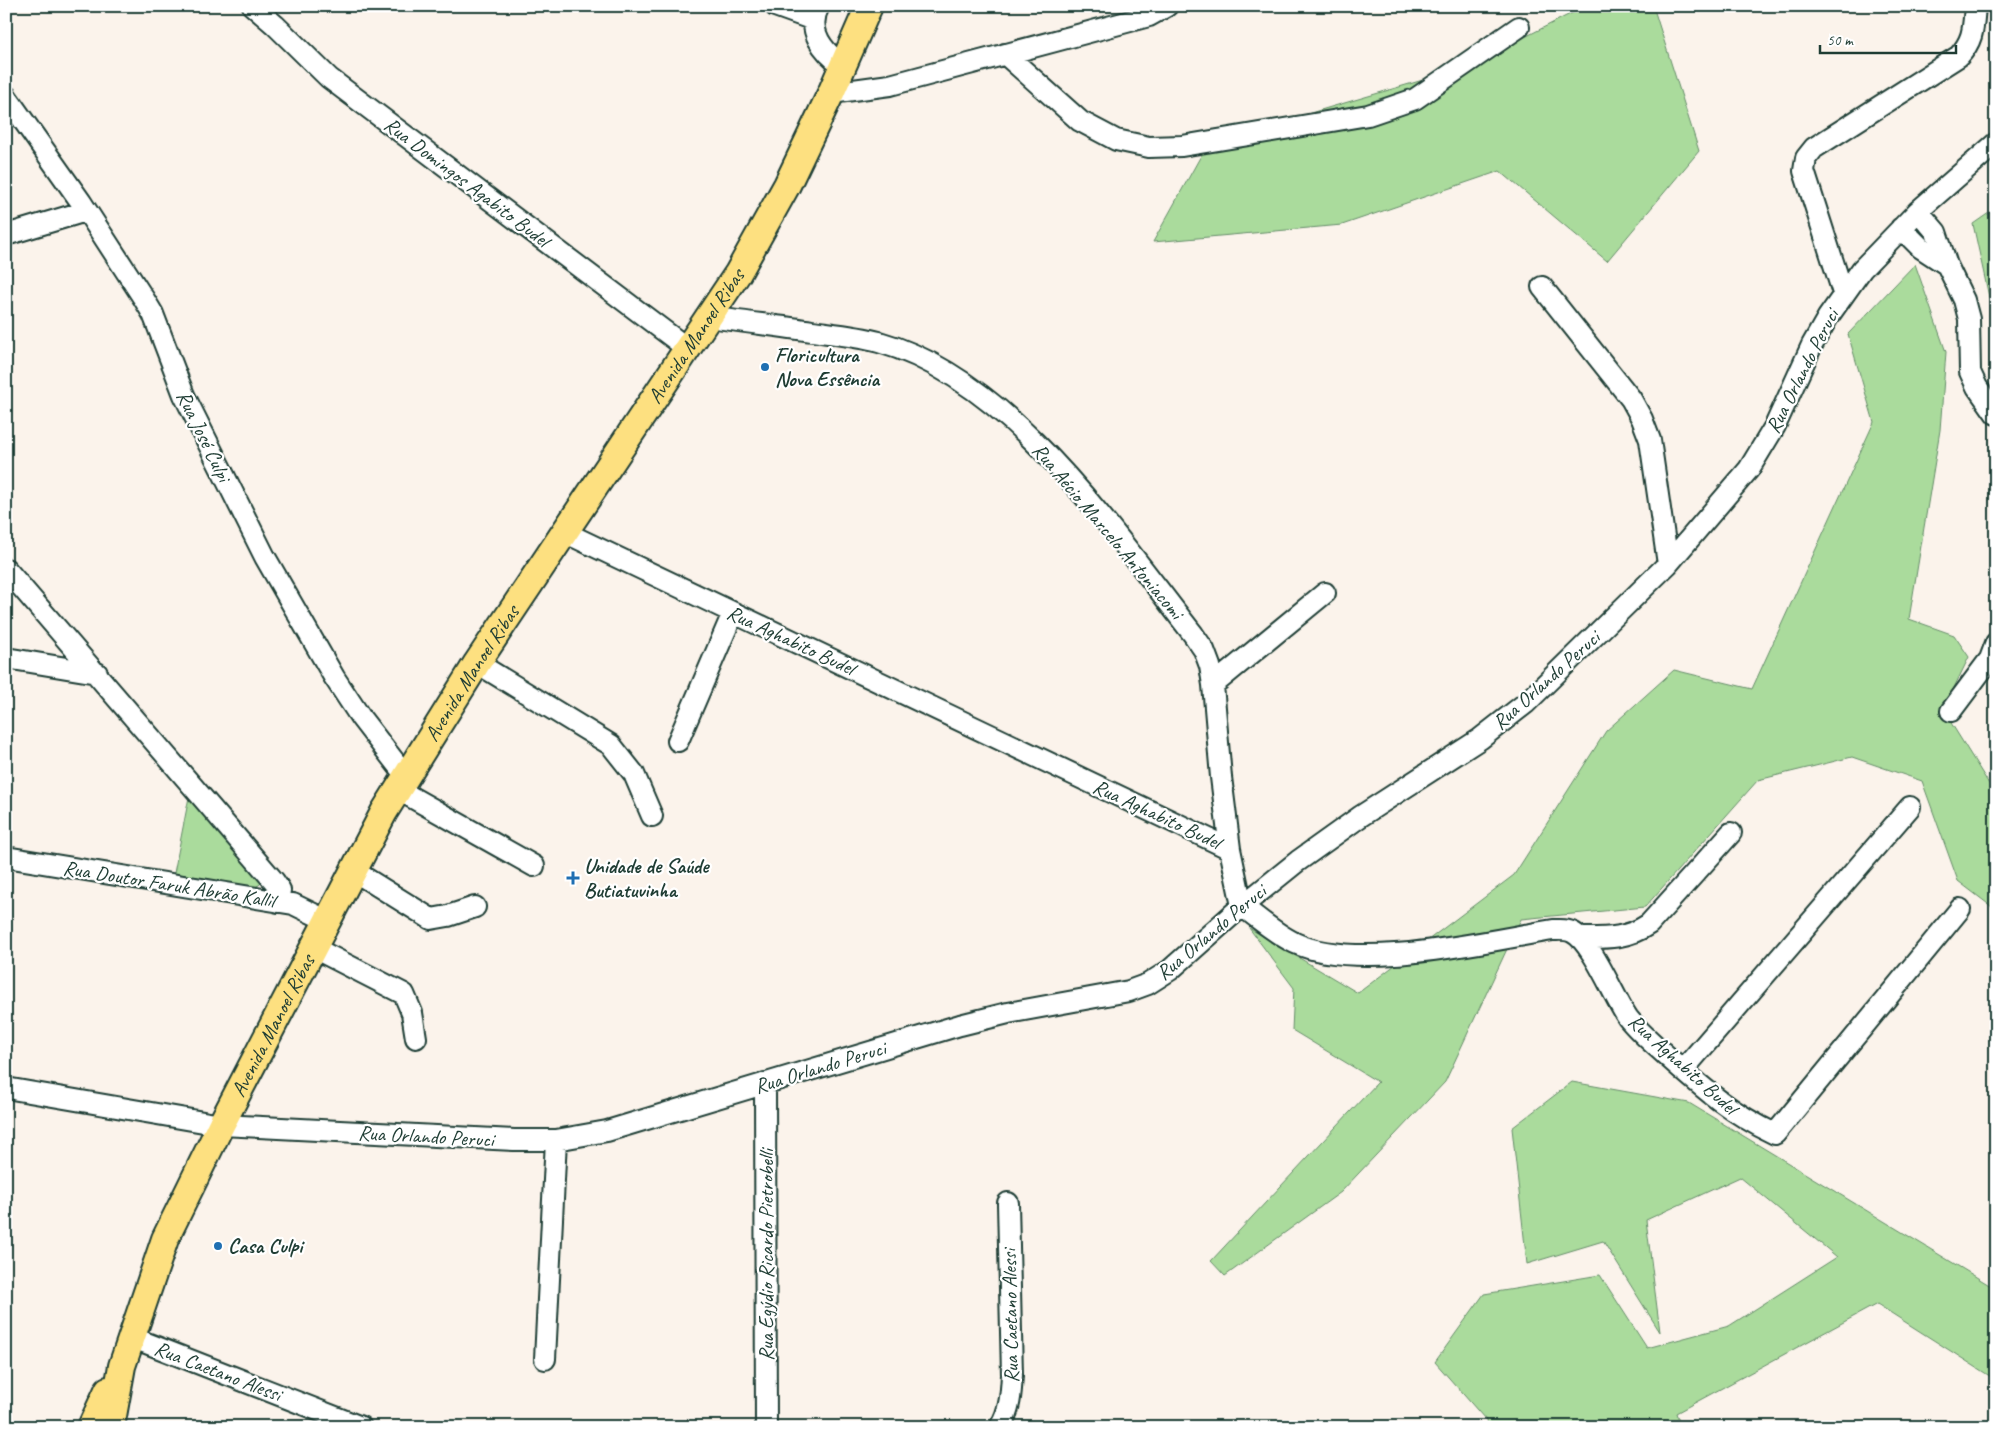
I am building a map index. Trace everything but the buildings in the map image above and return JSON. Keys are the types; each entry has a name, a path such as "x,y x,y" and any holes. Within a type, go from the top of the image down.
{"main road":[{"name":"Avenida Manoel Ribas","path":"111,1427 122,1366 130,1337 165,1239 220,1125 354,871 402,782 477,663 710,317 768,222 831,93 869,6"},
{"name":"Avenida Manoel Ribas","path":"91,1427 101,1402 122,1366"}],"street":[{"name":"Rua Domingos Agabito Budel","path":"253,6 329,78 688,349"},
{"path":"775,6 816,13 814,31 823,49 831,58 843,66"},
{"path":"831,93 890,85 1149,16 1167,6"},
{"path":"1843,293 1804,171 1806,158 1814,148 1959,56 1968,46 1972,37 1975,6"},
{"path":"1005,54 1080,121 1116,140 1149,147 1182,146 1368,115 1415,99 1519,27"},
{"name":"Rua José Culpi","path":"6,96 84,206 153,314 184,396 261,549 301,621 402,782"},
{"name":"Rua Orlando Peruci","path":"6,1088 220,1125 514,1140 556,1140 608,1131 960,1025 1008,1013 1129,991 1148,984 1170,970 1266,886 1330,838 1480,739 1526,703 1668,564 1749,469 1764,446 1812,345 1843,293 1862,269 1918,211 1996,143"},
{"path":"6,225 84,206"},
{"path":"6,235 84,206"},
{"path":"1918,211 1936,232 1947,265 1961,292 1969,319 1970,372 1987,403 1996,414"},
{"path":"1902,228 1921,248 1947,265"},
{"path":"1542,287 1630,399 1642,419 1650,440 1668,564"},
{"name":"Rua Aécio Marcelo Antoniacomi","path":"710,317 854,336 879,342 930,362 988,402 1025,433 1087,499 1204,650 1210,666 1213,685 1220,778 1230,849"},
{"name":"Rua Aghabito Budel","path":"564,532 1230,849 1242,906"},
{"path":"6,569 278,886 280,894 278,902"},
{"path":"1213,685 1325,593"},
{"path":"678,741 733,613"},
{"path":"1951,711 1990,659 1996,642"},
{"path":"6,658 97,673"},
{"path":"477,663 610,744 634,774 652,816"},
{"path":"402,782 534,866"},
{"path":"1683,1070 1910,807"},
{"path":"1242,906 1278,933 1296,943 1340,954 1364,955 1424,951 1553,930 1572,932 1580,938 1622,937 1638,932 1649,924 1732,833"},
{"name":"Rua Doutor Faruk Abrão Kallil","path":"6,857 293,904 328,921"},
{"path":"354,871 431,918 448,916 475,907"},
{"name":"Rua Aghabito Budel","path":"1580,938 1588,948 1629,1019 1641,1032 1731,1110 1775,1134 1960,909"},
{"path":"314,948 404,994 412,1014 416,1038"},
{"name":"Rua Egýdio Ricardo Pietrobelli","path":"765,1083 766,1427"},
{"path":"545,1359 556,1140"},
{"name":"Rua Caetano Alessi","path":"1000,1427 1006,1419 1012,1376 1008,1204"},
{"name":"Rua Caetano Alessi","path":"130,1337 361,1427"}],"green space":[{"path":"1576,6 1653,6 1699,151 1607,261 1500,171 1342,225 1153,242 1208,143 1464,68 1576,11"},
{"path":"1996,208 1996,329 1973,224"},
{"path":"1915,264 1946,352 1940,430 1909,619 1954,635 1969,657 1943,710 1989,784 1996,774 1996,910 1958,881 1922,781 1852,757 1758,780 1645,907 1521,919 1445,1082 1341,1192 1225,1276 1211,1261 1378,1082 1292,1030 1294,988 1249,928 1358,993 1514,875 1606,731 1674,670 1752,689 1874,422 1848,334"},
{"path":"191,787 263,881 259,885 254,887 174,873"},
{"path":"1572,1082 1689,1103 1996,1289 1996,1380 1877,1304 1676,1413 1681,1427 1492,1427 1435,1362 1484,1294 1600,1275 1647,1348 1729,1326 1837,1257 1740,1177 1646,1220 1660,1332 1603,1241 1527,1264 1512,1128"}],"place":[{"name":"Floricultura Nova Essência","path":"765,367"},
{"name":"Unidade de Saúde Butiatuvinha","path":"573,878"},
{"name":"Casa Culpi","path":"218,1246"}]}
